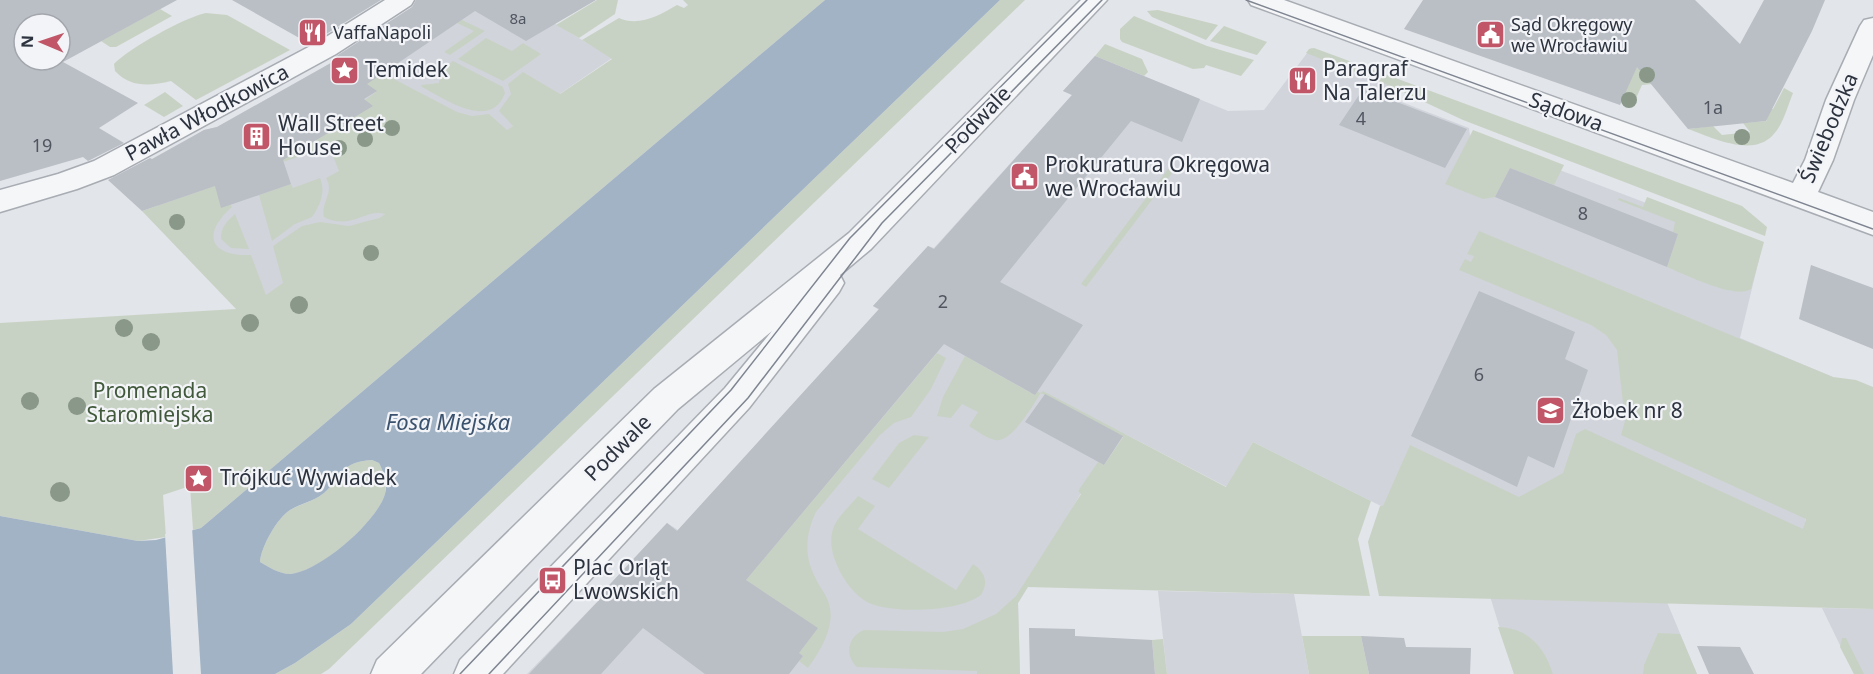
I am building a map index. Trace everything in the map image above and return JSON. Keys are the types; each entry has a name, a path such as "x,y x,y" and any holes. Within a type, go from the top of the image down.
{"street":[{"name":"Pawła Włodkowica","path":"0,201 67,182 104,168 327,48 402,0"},
{"name":"Podwale","path":"392,674 666,399 860,241 1095,0"},
{"name":"Sądowa","path":"1260,0 1873,224"},
{"name":"Świebodzka","path":"1800,198 1819,160 1840,100 1873,26"},
{"name":"Podwale","path":"475,674 737,398 860,241"}],"shaded area":[{"path":"429,0 537,13 612,58 247,309 132,175 204,130 217,127 336,60"},
{"path":"1311,48 1403,82 1391,98 1469,128 1470,136 1762,247 1740,338 1833,377 1795,575 1654,571 1697,674 1514,674 1477,554 1253,442 1227,487 1125,434 1104,465 1078,491 1081,493 1018,603 1020,674 527,674 601,598 599,596 667,523 678,530 879,310 873,306 928,246 934,248 1072,95 1063,91 1095,56 1228,111 1264,110"},
{"path":"1158,591 1294,594 1309,674 1167,674"},
{"path":"1822,608 1873,609 1873,674 1854,674"}],"green space":[{"path":"597,0 618,0 615,14 579,38 556,25"},
{"name":"Promenada Staromiejska","path":"683,0 825,0 201,528 193,530 190,486 163,495 166,537 138,541 0,516 0,323 236,309 142,211 215,186 232,207 216,226 214,242 226,252 251,255 266,295 283,283 273,246 302,226 320,222 349,226 379,218 385,214 371,214 342,222 324,217 323,212 329,188 326,178 339,171 329,146 283,162 282,160 376,92 336,60 346,54 457,112 472,116 489,114 507,130 513,126 499,111 511,94 508,84 523,72 560,94 612,59 582,40 619,18 642,20 656,16 677,5 684,8 688,5"},
{"path":"1000,0 1025,0 329,669 321,674 275,674 295,663 351,624"},
{"path":"160,9 172,16 116,47 110,47 101,41"},
{"path":"1158,10 1218,25 1206,40 1152,17 1147,11"},
{"path":"206,13 227,15 290,50 196,100 171,81 156,84 134,83 121,77 115,71 114,64 144,42 171,27"},
{"path":"1134,16 1207,46 1254,60 1241,76 1206,65 1204,68 1193,69 1122,42 1120,29"},
{"path":"462,20 485,31 450,55 444,52 474,31 457,23"},
{"path":"1224,26 1267,42 1257,55 1210,41"},
{"path":"486,38 512,51 523,43 541,54 503,81 458,59"},
{"path":"1105,44 1142,59 1148,72 1144,76 1095,56"},
{"path":"1314,48 1742,206 1767,227 1765,236 1463,120 1388,85 1306,53 1309,49"},
{"path":"453,61 503,87 505,93 498,104 489,110 466,109 422,87 421,85 439,83 440,76 449,73 442,70"},
{"path":"1639,61 1694,80 1642,85 1632,107 1621,102"},
{"path":"1784,88 1793,93 1785,115 1773,135 1764,142 1754,145 1731,144 1688,129 1713,126 1722,135 1750,132 1743,123 1767,121 1759,111 1773,109"},
{"path":"165,92 183,106 164,117 144,105"},
{"path":"1473,130 1564,165 1554,185 1510,168 1495,197 1483,199 1445,184"},
{"path":"1168,169 1173,172 1086,287 1081,284"},
{"path":"320,178 321,198 312,217 295,224 272,241 259,195 291,184 293,188"},
{"path":"1647,197 1764,242 1751,289 1744,292 1722,289 1667,267 1678,234 1673,232 1675,222 1618,200 1619,198 1643,207"},
{"path":"235,214 249,249 231,248 221,239 225,225"},
{"path":"1479,231 1833,377 1856,380 1873,387 1873,609 1379,596 1368,542 1380,506 1383,506 1410,445 1519,497 1563,473 1576,434 1585,429 1803,529 1806,519 1621,435 1625,421 1617,350 1606,335 1591,325 1459,270 1465,259 1471,262 1474,256 1467,254"},
{"path":"937,353 946,358 931,389 911,417 894,423 880,435 816,512 812,521 807,546 809,562 831,612 826,638 808,668 799,661 803,656 799,653 817,628 746,580"},
{"path":"965,356 1031,393 1034,389 1040,393 1043,391 1226,487 1253,442 1371,501 1358,539 1370,596 1028,587 1018,603 1020,674 977,674 977,671 857,667 850,657 850,646 854,637 864,630 943,632 963,629 996,614 1016,596 1081,494 1078,491 1098,462 1104,465 1123,437 1041,393 1015,430 1001,439 988,438 969,426 978,412 962,404 951,418 937,416 943,397"},
{"path":"914,435 929,437 889,488 872,479 899,443"},
{"path":"372,460 379,463 382,470 385,494 371,518 345,544 330,556 301,572 282,573 260,562 270,533 285,514 324,493 344,470 354,463"},
{"path":"858,496 875,506 858,529 956,590 973,564 984,578 985,586 981,595 958,605 926,610 880,607 859,596 846,582 840,571 831,543 835,525"},
{"path":"1498,627 1518,631 1533,640 1545,655 1553,674 1514,674"},
{"path":"1658,633 1680,634 1697,674 1643,674 1644,665"},
{"path":"1302,636 1361,636 1369,674 1309,674"},
{"path":"1842,638 1846,638 1864,674 1854,674 1840,647"},
{"path":"1163,639 1167,674 1155,674 1152,640"}],"water":[{"name":"Fosa Miejska","path":"825,0 1000,0 351,624 295,663 275,674 0,674 0,516 138,541 156,540 201,528","holes":["372,460 379,463 385,478 385,494 371,518 345,544 316,565 290,574 278,572 260,562 270,533 285,514 324,493 344,470 354,463"]}],"pier":[{"path":"192,527 201,674 173,674 165,534"}],"building":[{"path":"0,0 177,0 72,57 72,12 12,12 12,72 72,72 72,67 138,103 99,128 124,143 88,161 83,157 0,181"},
{"path":"232,0 381,0 310,44"},
{"name":"Wall Street House","path":"416,0 596,0 526,41 475,11 367,84 377,91 364,99 373,106 283,160 291,184 221,208 215,186 142,211 108,180 204,130 217,127 338,59 335,57 412,7"},
{"path":"1423,0 1695,0 1740,44 1764,0 1825,0 1812,31 1766,121 1688,129 1637,67 1620,105 1404,29"},
{"path":"1095,56 1200,99 1182,142 1131,121 1000,282 1083,325 1035,395 944,344 746,580 818,628 799,653 803,656 789,674 705,674 643,628 601,674 529,674 601,598 599,596 667,523 677,531 879,309 873,306 928,246 934,249 1072,95 1063,91"},
{"path":"1363,89 1467,129 1445,168 1339,125"},
{"path":"1510,168 1678,234 1667,267 1495,197"},
{"path":"1811,265 1873,288 1873,349 1799,319"},
{"path":"1479,291 1575,332 1565,359 1588,370 1554,468 1528,456 1517,487 1411,436"},
{"path":"1045,394 1123,436 1104,465 1025,422"},
{"path":"1029,628 1075,629 1075,636 1152,640 1155,674 1030,674"},
{"path":"1361,636 1404,638 1406,647 1471,648 1470,674 1369,674"},
{"path":"1697,646 1740,647 1754,674 1709,674"}],"tram line":[{"path":"460,674 731,390 850,238 1087,0"},
{"path":"489,674 748,398 882,223 1102,0"},
{"path":"1246,0 1873,229"}],"place":[{"name":"VaffaNapoli","path":"312,33"},
{"name":"Sąd Okręgowy we Wrocławiu","path":"1490,35"},
{"name":"Temidek","path":"344,70"},
{"name":"Paragraf Na Talerzu","path":"1302,81"},
{"name":"Wall Street House","path":"257,136"},
{"name":"Prokuratura Okręgowa we Wrocławiu","path":"1024,177"},
{"name":"Żłobek nr 8","path":"1551,411"},
{"name":"Trójkuć Wywiadek","path":"199,478"},
{"name":"Plac Orląt Lwowskich","path":"552,580"}]}
